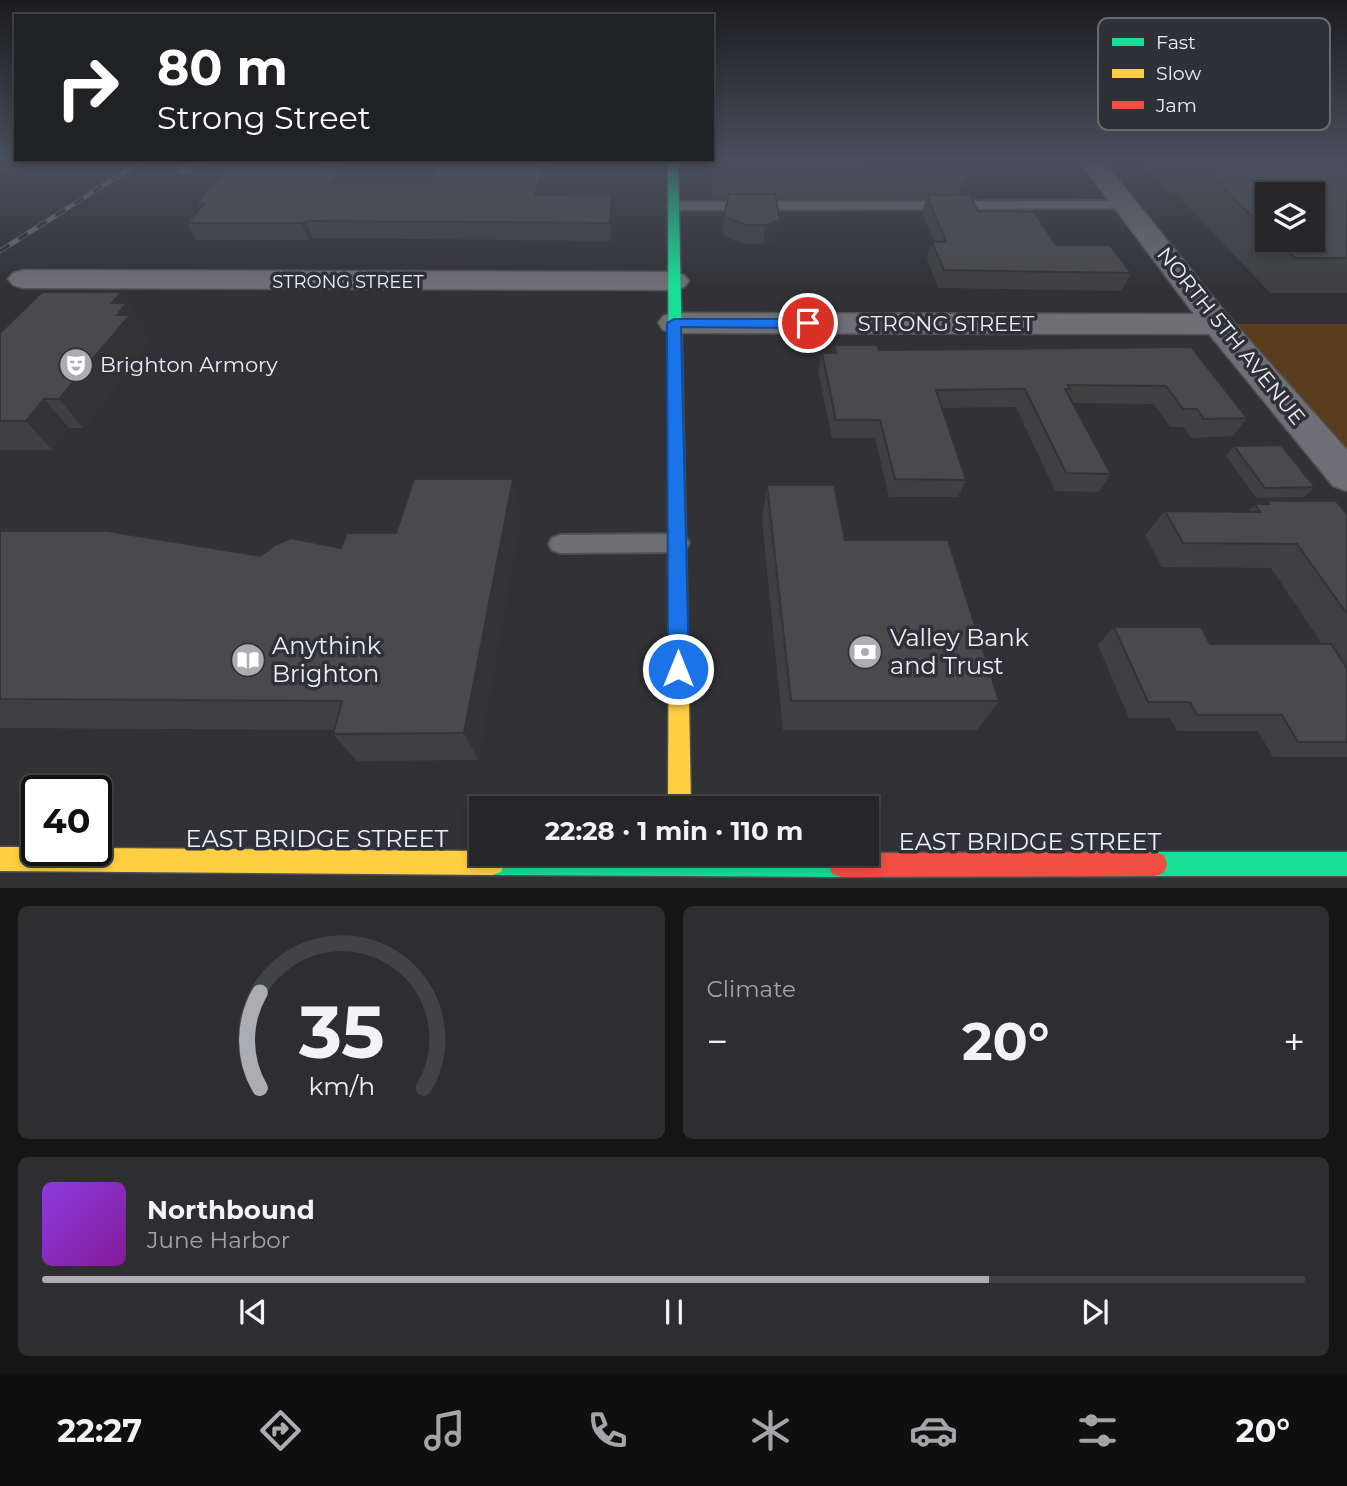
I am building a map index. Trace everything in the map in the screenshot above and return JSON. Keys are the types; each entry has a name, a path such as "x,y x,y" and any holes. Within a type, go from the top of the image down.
{"street":[{"path":"674,205 680,796"},
{"name":"NORTH 5TH AVENUE","path":"1124,205 1218,324 1343,469"},
{"name":"STRONG STREET","path":"23,279 674,282"},
{"name":"STRONG STREET","path":"674,323 1218,324"},
{"name":"EAST BRIDGE STREET","path":"0,859 170,874 623,866"},
{"name":"EAST BRIDGE STREET","path":"879,865 1347,864"}],"lane":[{"path":"674,205 1124,205"},
{"path":"560,544 678,543"}],"shaded area":[{"path":"1218,324 1347,324 1347,476"}],"building":[{"path":"611,203 610,223 187,223 204,204 196,204"},
{"path":"727,203 777,203 780,220 765,225 747,225 724,217"},
{"path":"930,203 974,203 978,211 1034,212 1056,245 1110,245 1131,273 944,270 932,242 946,242"},
{"path":"1239,203 1255,203 1255,219"},
{"path":"1325,203 1347,203 1347,258 1295,258 1289,252 1325,252"},
{"path":"42,292 122,292 112,303 127,303 117,315 130,315 59,399 44,399 26,421 0,421 0,333"},
{"path":"834,345 877,345 879,350 1191,347 1247,418 1204,419 1197,409 1183,409 1166,386 1068,385 1070,389 1065,389 1111,474 1066,473 1025,389 936,390 966,480 895,479 880,420 836,420 822,353 836,353"},
{"path":"1281,445 1315,487 1265,488 1234,446"},
{"name":"Anythink Brighton","path":"414,479 513,479 464,733 333,734 342,701 0,699 0,531 107,531 260,556 291,538 341,548 347,533 396,533"},
{"name":"Valley Bank and Trust","path":"767,485 834,485 845,540 948,540 999,701 791,701"},
{"path":"1267,501 1336,501 1347,514 1347,614 1297,544 1183,543 1165,511 1260,512 1255,504 1269,504"},
{"path":"1114,627 1201,627 1210,644 1331,644 1347,668 1347,742 1298,742 1282,715 1197,715 1190,702 1148,702"}],"railway":[{"path":"0,251 75,203"}],"traffic: fast":[{"path":"673,203 678,589"},
{"path":"1155,864 1347,864"}],"traffic: slow":[{"path":"678,589 680,796"},
{"path":"0,859 469,863"}],"traffic: jam":[{"path":"879,865 1155,864"}],"place":[{"name":"Brighton Armory","path":"76,365"},
{"name":"Valley Bank and Trust","path":"865,652"},
{"name":"Anythink Brighton","path":"248,660"}],"route":[{"path":"678,669 674,323 808,323"}]}
